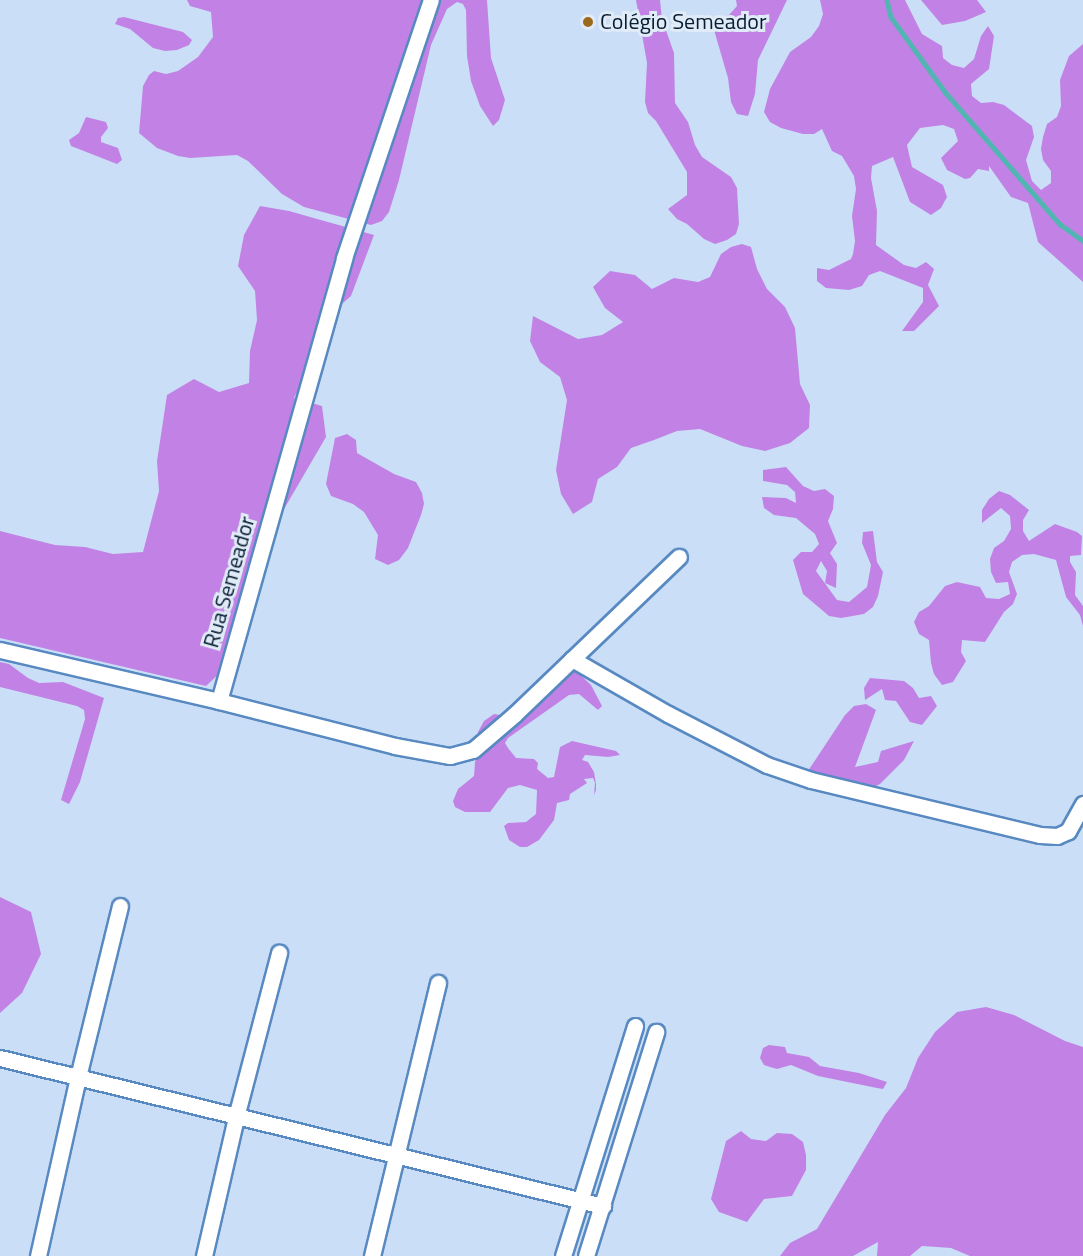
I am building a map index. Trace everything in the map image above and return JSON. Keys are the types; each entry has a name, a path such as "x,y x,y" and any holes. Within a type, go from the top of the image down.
{"street":[{"name":"Rua Semeador","path":"219,701 344,258 431,0"},
{"path":"0,650 219,701 395,746 450,756 473,750 484,742 679,557"},
{"path":"572,659 668,714 767,765 811,780 1040,835 1057,836 1068,831 1083,804"},
{"path":"38,1256 78,1077 120,906"},
{"path":"204,1256 236,1117 279,953"},
{"path":"372,1256 438,982"},
{"path":"563,1256 635,1026"},
{"path":"586,1256 656,1032"},
{"path":"0,1058 603,1206"}],"shaded area":[{"path":"187,0 487,0 491,58 505,100 499,120 493,126 480,106 471,81 467,56 466,10 463,4 457,2 447,9 431,45 399,180 389,212 382,221 371,225 304,207 282,194 248,161 237,155 190,158 178,156 157,148 139,133 143,86 149,75 154,71 166,74 178,71 198,57 213,37 211,12 190,6"},
{"path":"636,0 660,0 662,19 674,53 675,103 688,122 695,145 702,157 731,177 737,188 739,224 736,234 727,240 715,244 704,239 687,224 677,219 668,209 687,195 687,172 656,121 648,113 645,102 647,63"},
{"path":"736,0 787,0 758,60 755,94 748,116 737,114 731,102 728,78 714,30 717,18 729,15 737,6"},
{"path":"820,0 905,0 922,34 942,46 943,58 952,65 964,68 974,59 981,36 988,26 994,36 989,69 971,84 972,96 981,103 993,102 1004,105 1032,126 1034,137 1026,160 1032,181 1041,190 1051,183 1051,171 1043,160 1041,149 1043,137 1047,124 1057,117 1061,106 1060,80 1069,56 1083,44 1083,282 1038,242 1028,203 1011,197 989,166 989,171 978,169 970,178 965,179 947,170 941,158 958,141 954,129 943,125 920,128 907,145 912,167 943,185 947,197 941,208 931,215 910,202 893,157 872,166 871,178 877,211 876,245 904,265 916,268 926,262 934,269 928,285 939,306 914,331 902,331 923,302 923,288 880,271 869,275 862,286 849,290 826,288 817,281 817,268 829,270 851,259 853,254 855,241 852,216 856,189 854,176 842,156 832,151 822,129 814,134 803,134 781,128 770,122 764,112 770,89 790,52 811,37 819,26 823,14"},
{"path":"921,0 977,0 986,12 965,21 942,25"},
{"path":"124,17 183,32 192,40 189,45 177,50 165,51 153,48 130,29 115,24 118,18"},
{"path":"86,117 106,122 108,128 101,137 101,142 118,148 122,160 117,164 71,146 69,140 79,133"},
{"path":"260,206 289,211 374,235 351,296 328,316 306,374 294,398 322,406 326,437 284,509 265,529 223,670 206,686 0,638 0,531 55,545 85,547 113,554 143,552 159,491 157,461 167,395 194,379 219,392 249,383 250,351 257,320 255,291 238,266 244,235"},
{"path":"742,244 751,247 757,269 767,289 785,307 795,328 800,384 810,405 809,428 790,443 765,451 742,446 700,429 677,431 631,448 617,467 598,479 592,502 573,514 561,494 556,470 567,400 560,377 540,362 530,341 533,316 578,339 602,335 623,322 605,308 593,287 610,271 635,275 652,289 674,278 698,282 710,277 721,254 731,247"},
{"path":"347,434 356,440 357,453 394,474 416,482 422,493 424,504 408,548 399,560 388,565 375,559 378,535 364,512 353,504 331,496 326,484 335,438"},
{"path":"786,467 803,486 814,491 825,489 834,496 833,509 828,521 837,543 830,553 837,564 836,588 825,583 827,571 821,561 816,571 837,600 849,602 867,587 871,565 862,543 863,532 873,531 877,562 883,572 878,596 873,607 864,614 841,618 829,616 803,594 793,560 801,552 812,552 819,544 815,534 796,518 774,515 764,508 762,497 786,498 796,503 795,492 787,485 763,481 763,470"},
{"path":"999,491 1010,495 1029,510 1023,520 1023,531 1029,541 1055,524 1082,536 1081,555 1070,556 1070,562 1076,572 1075,595 1083,606 1083,626 1080,615 1066,597 1056,560 1034,554 1022,555 1012,562 1009,572 1017,594 1013,604 1004,612 985,642 962,640 961,652 966,661 953,682 942,685 934,674 929,640 919,634 914,622 919,612 929,606 945,586 957,582 980,587 986,598 999,599 1010,594 1008,582 996,583 991,572 990,559 994,548 1004,541 1011,529 1010,516 1001,508 982,523 982,510 989,499"},
{"path":"0,662 9,664 39,683 63,682 104,698 80,782 69,804 61,800 85,719 84,710 77,706 0,687"},
{"path":"573,668 591,685 602,706 598,710 579,694 569,695 508,738 505,743 516,758 534,759 538,763 537,769 548,778 554,777 560,747 572,741 616,751 620,755 608,757 585,755 582,760 588,762 594,772 596,790 594,795 593,778 584,779 587,783 570,794 569,800 557,803 554,820 539,840 527,847 520,847 509,840 504,826 508,823 526,822 536,814 537,790 520,785 508,788 490,812 465,812 455,807 453,801 458,789 474,776 479,750 478,732 484,721 494,714 504,719"},
{"path":"870,678 904,681 913,688 919,698 931,696 937,706 922,725 910,722 896,701 885,700 882,689 865,700 864,688"},
{"path":"866,704 876,710 855,767 878,762 881,751 914,741 904,760 880,784 868,790 808,771 845,715 854,706"},
{"path":"0,897 31,912 41,954 22,993 0,1013"},
{"path":"986,1007 1014,1015 1065,1041 1083,1047 1083,1256 970,1256 951,1248 922,1246 910,1256 877,1256 878,1242 853,1256 780,1256 790,1243 817,1229 885,1115 906,1088 918,1058 935,1032 957,1012"},
{"path":"769,1045 785,1047 787,1053 809,1057 820,1066 859,1073 887,1082 883,1089 818,1076 791,1065 777,1069 770,1067 764,1065 760,1058 763,1048"},
{"path":"741,1131 751,1139 766,1141 777,1133 792,1134 803,1142 806,1155 806,1170 792,1196 764,1199 747,1222 719,1212 711,1199 726,1141"}],"waterway":[{"path":"887,0 891,17 946,93 1060,224 1083,241"}],"place":[{"name":"Colégio Semeador","path":"588,22"}]}
